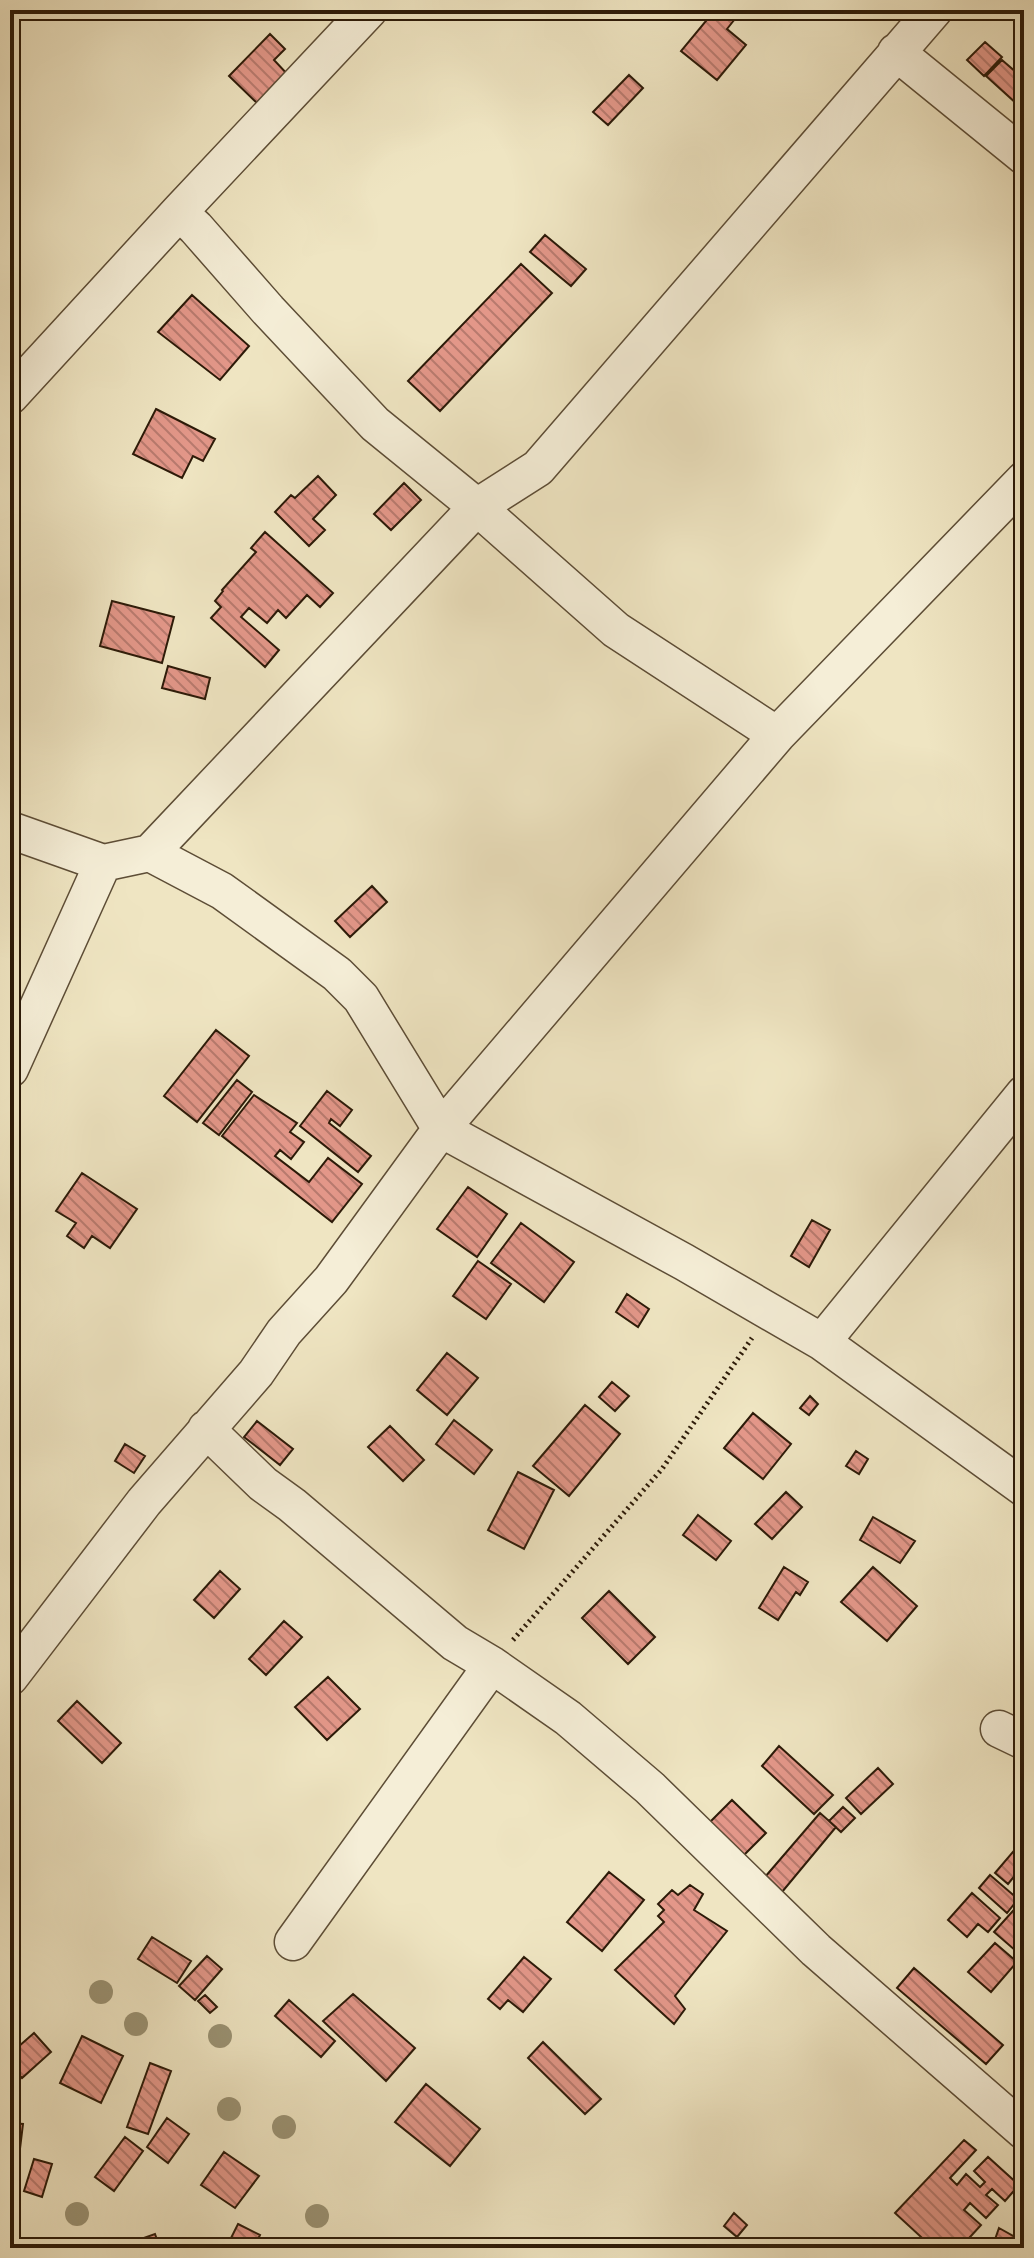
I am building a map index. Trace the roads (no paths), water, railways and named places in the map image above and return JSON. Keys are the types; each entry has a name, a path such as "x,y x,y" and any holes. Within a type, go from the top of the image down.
{"street":[{"path":"10,396 369,10"},
{"path":"10,830 103,863 150,853 477,507 538,468 934,10"},
{"path":"896,52 1024,156"},
{"path":"179,212 375,424 477,507 616,630 777,735"},
{"path":"10,1677 144,1502 256,1373 284,1332 331,1280 441,1129 777,735 1024,480"},
{"path":"150,853 222,891 337,974 361,998 441,1129 684,1262 822,1342 1024,1488"},
{"path":"10,1069 103,863"},
{"path":"822,1342 1024,1094"},
{"path":"206,1429 263,1484 455,1643 568,1718 650,1788 816,1950 1024,2131"},
{"path":"293,1942 492,1665"}]}
